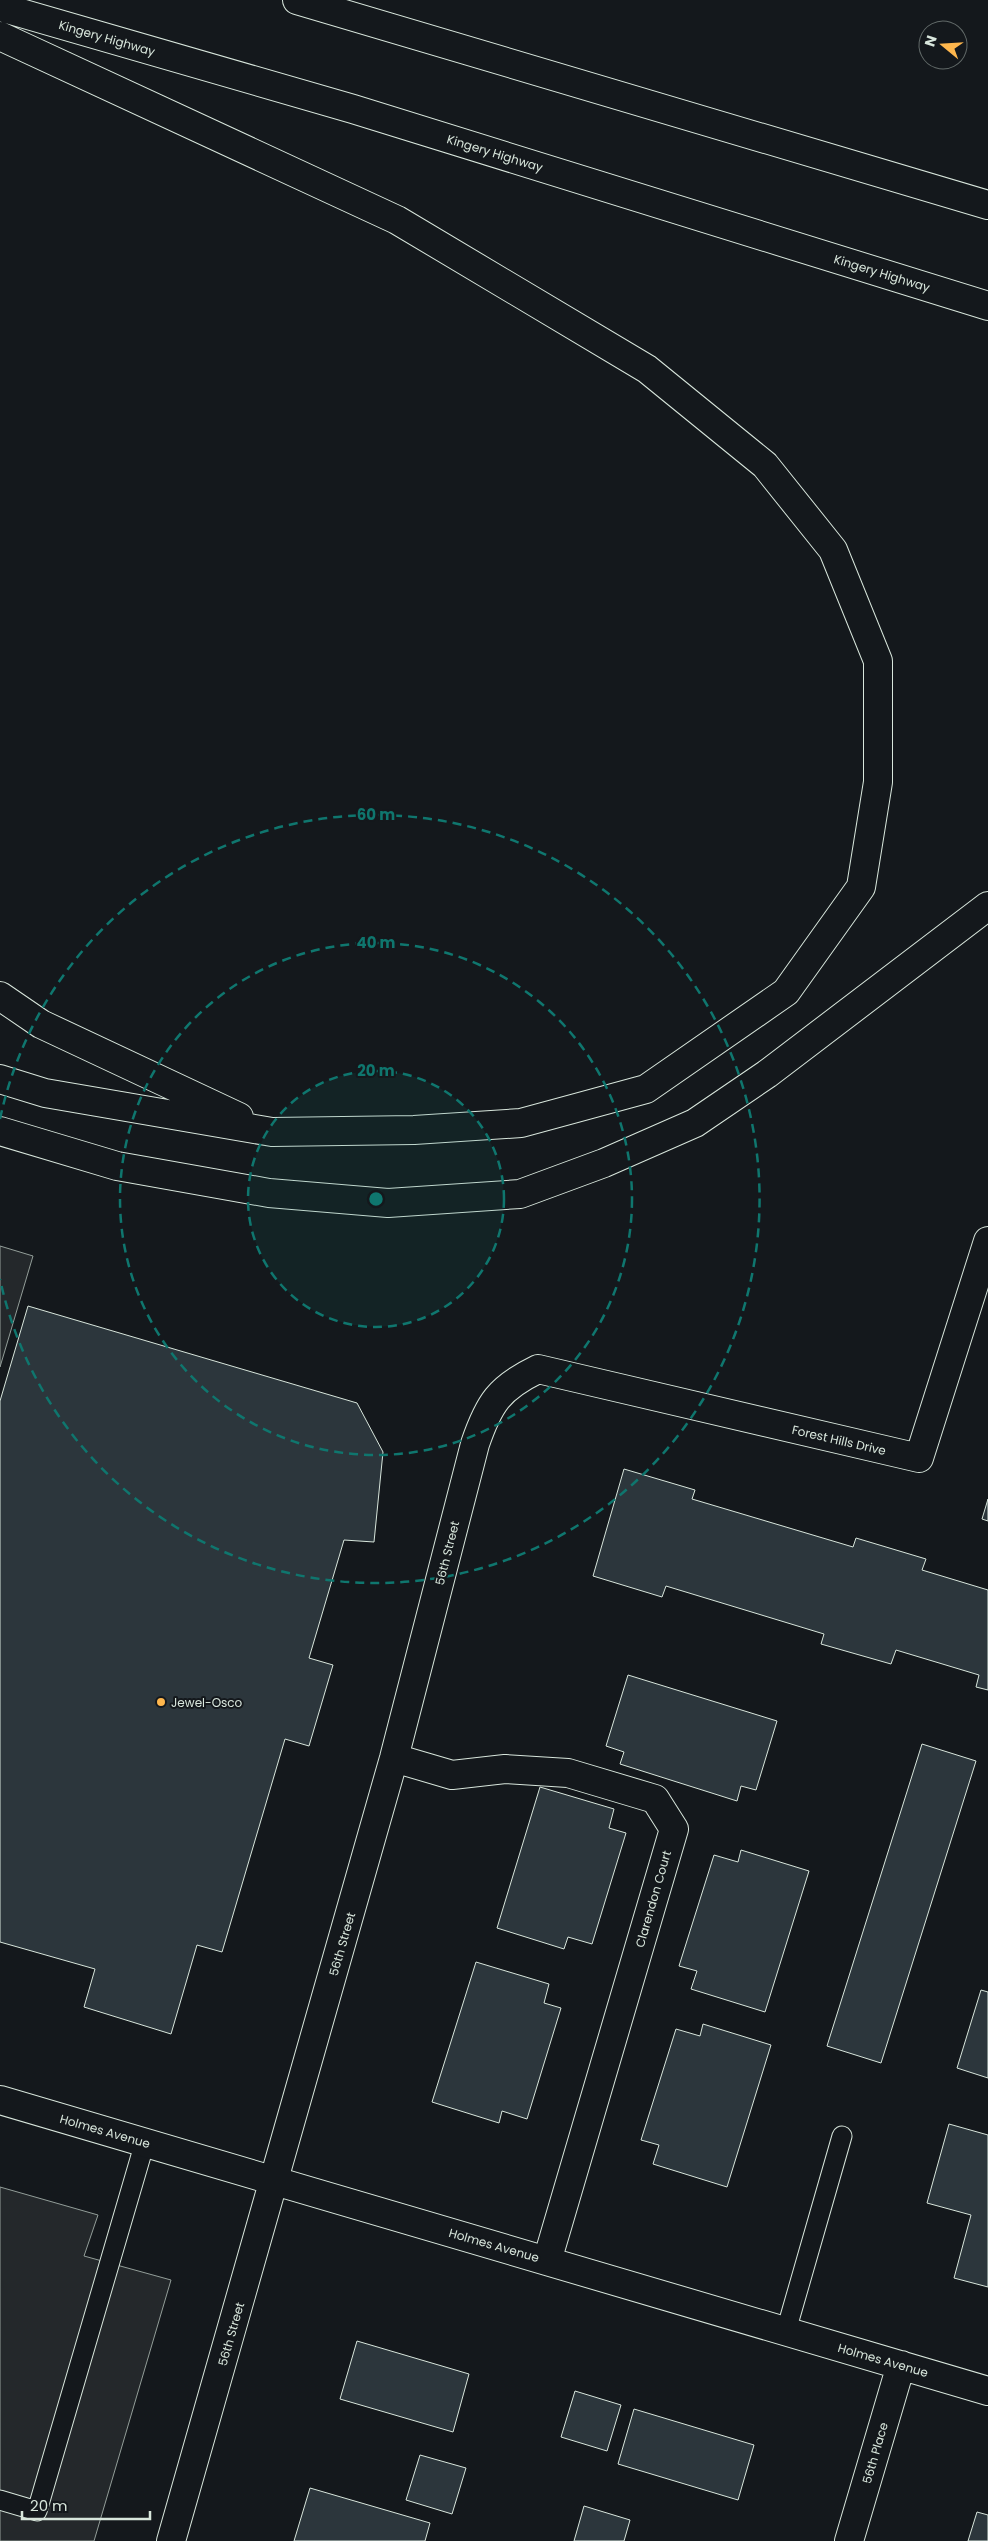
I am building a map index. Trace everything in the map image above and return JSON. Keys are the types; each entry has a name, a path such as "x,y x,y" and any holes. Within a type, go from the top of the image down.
{"main road":[{"path":"297,0 988,205"},
{"name":"Kingery Highway","path":"0,7 353,109 988,306"},
{"path":"0,36 397,220 647,369 765,465 833,550 878,661 878,782 862,887 786,992 646,1089 522,1123 414,1130 272,1132 45,1093 0,1079"},
{"path":"0,1131 117,1166 269,1194 388,1203 520,1194 604,1163 695,1122 767,1074 988,906"},
{"path":"0,996 40,1024 272,1132"},
{"name":"Forest Hills Drive","path":"538,1369 919,1458 988,1241"},
{"name":"56th Street","path":"172,2541 394,1758 475,1444 486,1412 513,1381 538,1369"},
{"name":"Clarendon Court","path":"394,1758 452,1775 505,1768 568,1772 655,1799 674,1829 547,2261"},
{"name":"Holmes Avenue","path":"0,2100 988,2391"},
{"name":"56th Place","path":"849,2541 901,2365"}],"lane":[{"path":"786,2331 842,2136"},
{"path":"0,2500 37,2511 145,2142"}],"shaded area":[{"path":"0,1246 33,1256 0,1367"},
{"path":"0,2187 98,2215 84,2256 171,2280 94,2541 0,2541"}],"building":[{"name":"Jewel-Osco","path":"28,1306 357,1403 383,1452 374,1542 344,1540 309,1658 333,1665 309,1746 285,1739 222,1952 197,1945 171,2034 84,2007 95,1969 0,1942 0,1401"},
{"path":"624,1469 695,1490 692,1499 853,1547 856,1538 926,1559 922,1570 988,1590 988,1690 976,1687 979,1675 896,1650 891,1664 821,1644 824,1634 666,1586 662,1597 593,1576"},
{"path":"988,1499 988,1521 982,1519"},
{"path":"628,1675 777,1721 756,1790 741,1786 737,1801 620,1764 624,1752 606,1746"},
{"path":"922,1744 976,1761 881,2063 827,2046"},
{"path":"540,1787 614,1809 609,1828 626,1833 592,1944 568,1937 564,1949 497,1928"},
{"path":"741,1850 809,1871 765,2012 691,1989 697,1971 679,1966 714,1855 738,1862"},
{"path":"476,1962 549,1984 544,2003 561,2008 527,2119 502,2111 499,2123 432,2102"},
{"path":"981,1990 988,1992 988,2078 957,2068"},
{"path":"703,2024 771,2045 727,2187 653,2164 659,2145 641,2140 676,2029 700,2036"},
{"path":"949,2124 988,2135 988,2287 954,2278 971,2215 927,2203"},
{"path":"357,2341 469,2374 453,2432 340,2399"},
{"path":"575,2391 621,2405 607,2451 561,2437"},
{"path":"634,2409 754,2445 738,2500 618,2464"},
{"path":"420,2455 466,2468 452,2514 406,2500"},
{"path":"310,2488 430,2523 425,2541 294,2541"},
{"path":"584,2506 630,2520 624,2541 574,2541"},
{"path":"977,2512 988,2515 988,2541 968,2541"}],"place":[{"name":"Jewel-Osco","path":"161,1702"}]}
